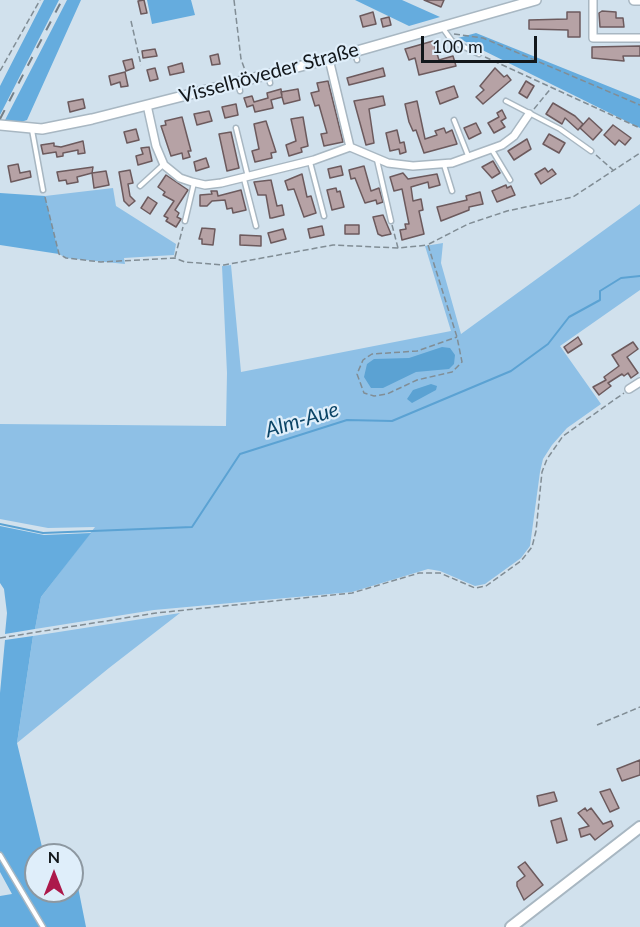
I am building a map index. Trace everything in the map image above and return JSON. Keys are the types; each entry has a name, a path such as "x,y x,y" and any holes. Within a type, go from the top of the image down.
{"main road":[{"path":"511,927 640,827"}],"street":[{"name":"Visselhöveder Straße","path":"0,125 32,129 64,125 147,105 239,87 329,59 356,56 444,31 515,2 536,0"},
{"path":"593,0 592,39 640,38"},
{"path":"634,0 640,0"},
{"path":"329,59 350,147"},
{"path":"147,105 156,146 164,165 180,178 194,183 213,184 310,161 350,147 377,160 413,166 444,164 492,150 514,136 529,114"},
{"path":"629,389 640,382"}],"lane":[{"path":"444,31 457,44 479,54"},
{"path":"506,101 560,129 591,151"},
{"path":"454,120 470,158"},
{"path":"236,128 255,226"},
{"path":"32,129 43,190"},
{"path":"492,150 510,180"},
{"path":"377,160 391,221"},
{"path":"310,161 324,216"},
{"path":"444,164 452,191"},
{"path":"140,186 164,165"},
{"path":"185,221 194,183"},
{"path":"0,855 43,927"}],"path":[{"path":"0,71 40,0"},
{"path":"234,0 241,60 246,72"},
{"path":"131,21 141,65"},
{"path":"444,31 483,39 640,105"},
{"path":"479,54 640,128"},
{"path":"529,114 552,86"},
{"path":"591,151 614,171"},
{"path":"43,190 58,254 101,262 175,258 185,262 224,265 333,245 398,248 428,245 468,224 507,212 573,197 640,153"},
{"path":"175,258 185,221"},
{"path":"391,221 398,248"},
{"path":"428,245 457,337 462,362 452,372 417,380 387,394 374,396 364,393 357,374 363,360 372,354 417,351 457,337"},
{"path":"0,638 156,613 352,593 419,573 440,573 475,588 486,586 522,561 532,547 536,531 542,471 547,459 563,436 629,389"},
{"path":"597,725 640,707"}],"shaded area":[{"path":"44,0 59,0 0,115 0,86"},
{"path":"67,0 81,0 27,120 12,125 3,124"},
{"path":"147,0 191,0 195,15 152,24"},
{"path":"355,0 402,0 440,17 409,26"},
{"path":"476,33 640,99 640,128 458,38"},
{"path":"113,188 116,206 176,244 174,255 124,258 125,264 66,258 59,254 45,196"},
{"path":"0,193 45,196 59,254 0,245"},
{"path":"640,204 640,290 560,346 601,404 567,428 552,445 543,459 540,472 530,546 521,558 485,584 475,586 440,571 428,569 352,592 154,610 35,629 41,597 95,527 48,528 0,519 0,424 226,426 227,373 222,266 231,265 241,372 451,331 425,246 443,243 441,263 461,334"},
{"path":"442,347 450,348 455,355 454,364 449,369 416,372 383,388 371,388 364,377 367,364 374,359 409,358"},
{"path":"431,384 437,386 436,390 412,403 407,399 413,390"},
{"path":"0,526 44,535 91,533 41,597 35,629 5,634 7,613 4,589 0,583"},
{"path":"180,613 109,668 17,743 33,636"},
{"path":"33,636 17,743 41,843 24,843 24,903 81,903 86,927 0,927 0,896 12,894 0,872 0,693 5,640"}],"building":[{"path":"144,0 147,13 141,14 138,1"},
{"path":"424,0 444,0 441,7"},
{"path":"602,11 616,12 616,18 623,18 624,27 600,27 599,13"},
{"path":"373,12 376,24 363,27 360,16"},
{"path":"567,12 580,12 580,37 568,37 568,30 529,29 529,20 567,19"},
{"path":"389,17 391,25 383,27 381,19"},
{"path":"433,41 439,60 453,56 456,66 419,75 415,58 409,60 405,49"},
{"path":"640,46 640,56 623,56 624,61 592,58 592,47"},
{"path":"155,49 157,56 143,58 142,51"},
{"path":"218,54 220,64 212,65 210,56"},
{"path":"132,59 134,68 126,71 123,61"},
{"path":"182,63 184,72 170,75 168,67"},
{"path":"155,68 158,79 150,81 147,70"},
{"path":"383,68 385,76 349,85 347,78"},
{"path":"495,68 511,80 483,104 476,97 484,90 480,86"},
{"path":"125,72 128,86 121,87 120,82 111,85 109,76"},
{"path":"328,81 343,142 324,146 321,134 327,133 319,105 315,106 311,93 319,91 317,83"},
{"path":"526,81 534,86 527,98 519,93"},
{"path":"454,86 458,97 440,104 436,92"},
{"path":"281,89 281,92 298,89 300,100 284,104 282,97 271,100 273,108 255,112 253,105 247,107 244,98 252,96 254,102 268,98 267,93"},
{"path":"383,96 385,105 369,109 374,143 366,145 354,101"},
{"path":"83,99 85,108 70,112 68,102"},
{"path":"417,101 425,139 437,135 435,131 444,128 446,133 452,130 457,144 424,153 416,130 413,131 409,122 405,104"},
{"path":"553,103 575,116 583,124 578,130 565,118 562,124 546,114"},
{"path":"236,104 238,115 225,118 222,107"},
{"path":"502,110 506,118 501,121 505,127 494,133 488,123 499,117 497,113"},
{"path":"209,111 212,121 197,125 194,114"},
{"path":"182,117 191,151 188,151 190,157 183,159 182,153 171,156 161,126 166,125 165,121"},
{"path":"303,117 308,146 301,148 302,152 289,156 286,145 296,141 291,119"},
{"path":"589,118 602,130 593,140 580,128"},
{"path":"266,121 276,152 271,153 272,158 255,162 252,151 259,149 254,124"},
{"path":"476,123 481,133 469,139 464,128"},
{"path":"613,125 631,138 625,145 619,140 615,145 604,135"},
{"path":"136,129 139,140 127,143 124,132"},
{"path":"397,130 400,143 404,142 406,152 400,154 399,149 390,151 386,133"},
{"path":"231,132 239,168 227,171 219,134"},
{"path":"549,134 565,143 559,153 543,144"},
{"path":"527,139 531,149 514,160 508,151"},
{"path":"83,141 85,153 78,154 78,150 63,153 63,156 57,157 56,152 43,154 41,145 54,143 54,146 61,147"},
{"path":"149,147 152,161 138,165 136,156 143,154 141,148"},
{"path":"206,158 209,167 196,171 194,162"},
{"path":"493,161 500,173 492,178 482,167"},
{"path":"18,164 20,173 30,171 31,177 11,182 8,166"},
{"path":"341,166 343,175 330,178 328,169"},
{"path":"364,166 371,191 379,188 383,202 377,204 376,200 365,203 355,178 351,179 349,170"},
{"path":"93,167 92,173 77,177 78,182 67,184 66,180 59,181 57,172"},
{"path":"545,168 548,172 552,169 556,174 541,184 535,174"},
{"path":"130,170 133,183 128,184 130,196 135,201 129,206 124,201 119,172"},
{"path":"106,171 109,185 94,188 92,173"},
{"path":"403,173 408,179 437,174 440,185 429,188 428,182 411,187 413,201 421,199 423,210 419,211 424,234 402,240 400,230 406,229 405,224 409,224 402,189 394,191 390,177"},
{"path":"302,174 307,197 311,196 316,213 304,217 294,189 288,190 285,181"},
{"path":"166,175 188,190 175,210 179,213 177,217 181,219 176,227 166,221 168,218 164,216 174,201 163,195 165,192 158,187"},
{"path":"271,180 277,206 282,205 284,215 270,218 266,195 258,195 254,182"},
{"path":"506,185 507,188 511,186 515,195 497,202 492,191"},
{"path":"336,188 337,192 340,191 344,207 332,210 327,190"},
{"path":"241,190 246,210 233,213 232,208 227,209 225,200 212,201 207,206 200,206 200,195 217,191 218,196"},
{"path":"480,192 483,204 469,207 469,210 441,221 437,207 467,200 466,196"},
{"path":"148,197 157,203 150,214 141,208"},
{"path":"383,215 391,234 382,236 378,234 373,217"},
{"path":"345,225 359,225 359,234 345,234"},
{"path":"322,226 324,235 310,238 308,229"},
{"path":"202,228 215,229 213,245 202,244 202,239 199,239"},
{"path":"283,229 286,239 271,243 268,233"},
{"path":"240,235 261,236 261,246 240,245"},
{"path":"578,337 582,344 568,353 564,347"},
{"path":"633,342 638,349 627,357 638,373 631,378 628,373 624,376 622,374 608,383 611,386 599,395 593,387 606,380 604,377 619,366 612,355"},
{"path":"640,760 640,775 622,781 617,769"},
{"path":"610,789 619,808 610,812 600,792"},
{"path":"554,792 557,801 539,806 537,796"},
{"path":"585,808 587,811 591,808 603,824 611,821 613,826 595,840 590,834 581,837 579,829 589,826 578,813"},
{"path":"561,818 567,840 557,843 551,821"},
{"path":"525,862 543,885 524,900 517,882 525,876 518,867"}],"waterway":[{"name":"Alm-Aue","path":"0,524 43,533 192,527 240,454 347,420 392,421 511,371 548,344 569,317 600,300 600,291 621,278 640,276"}],"railway":[{"path":"0,119 62,0"}]}
